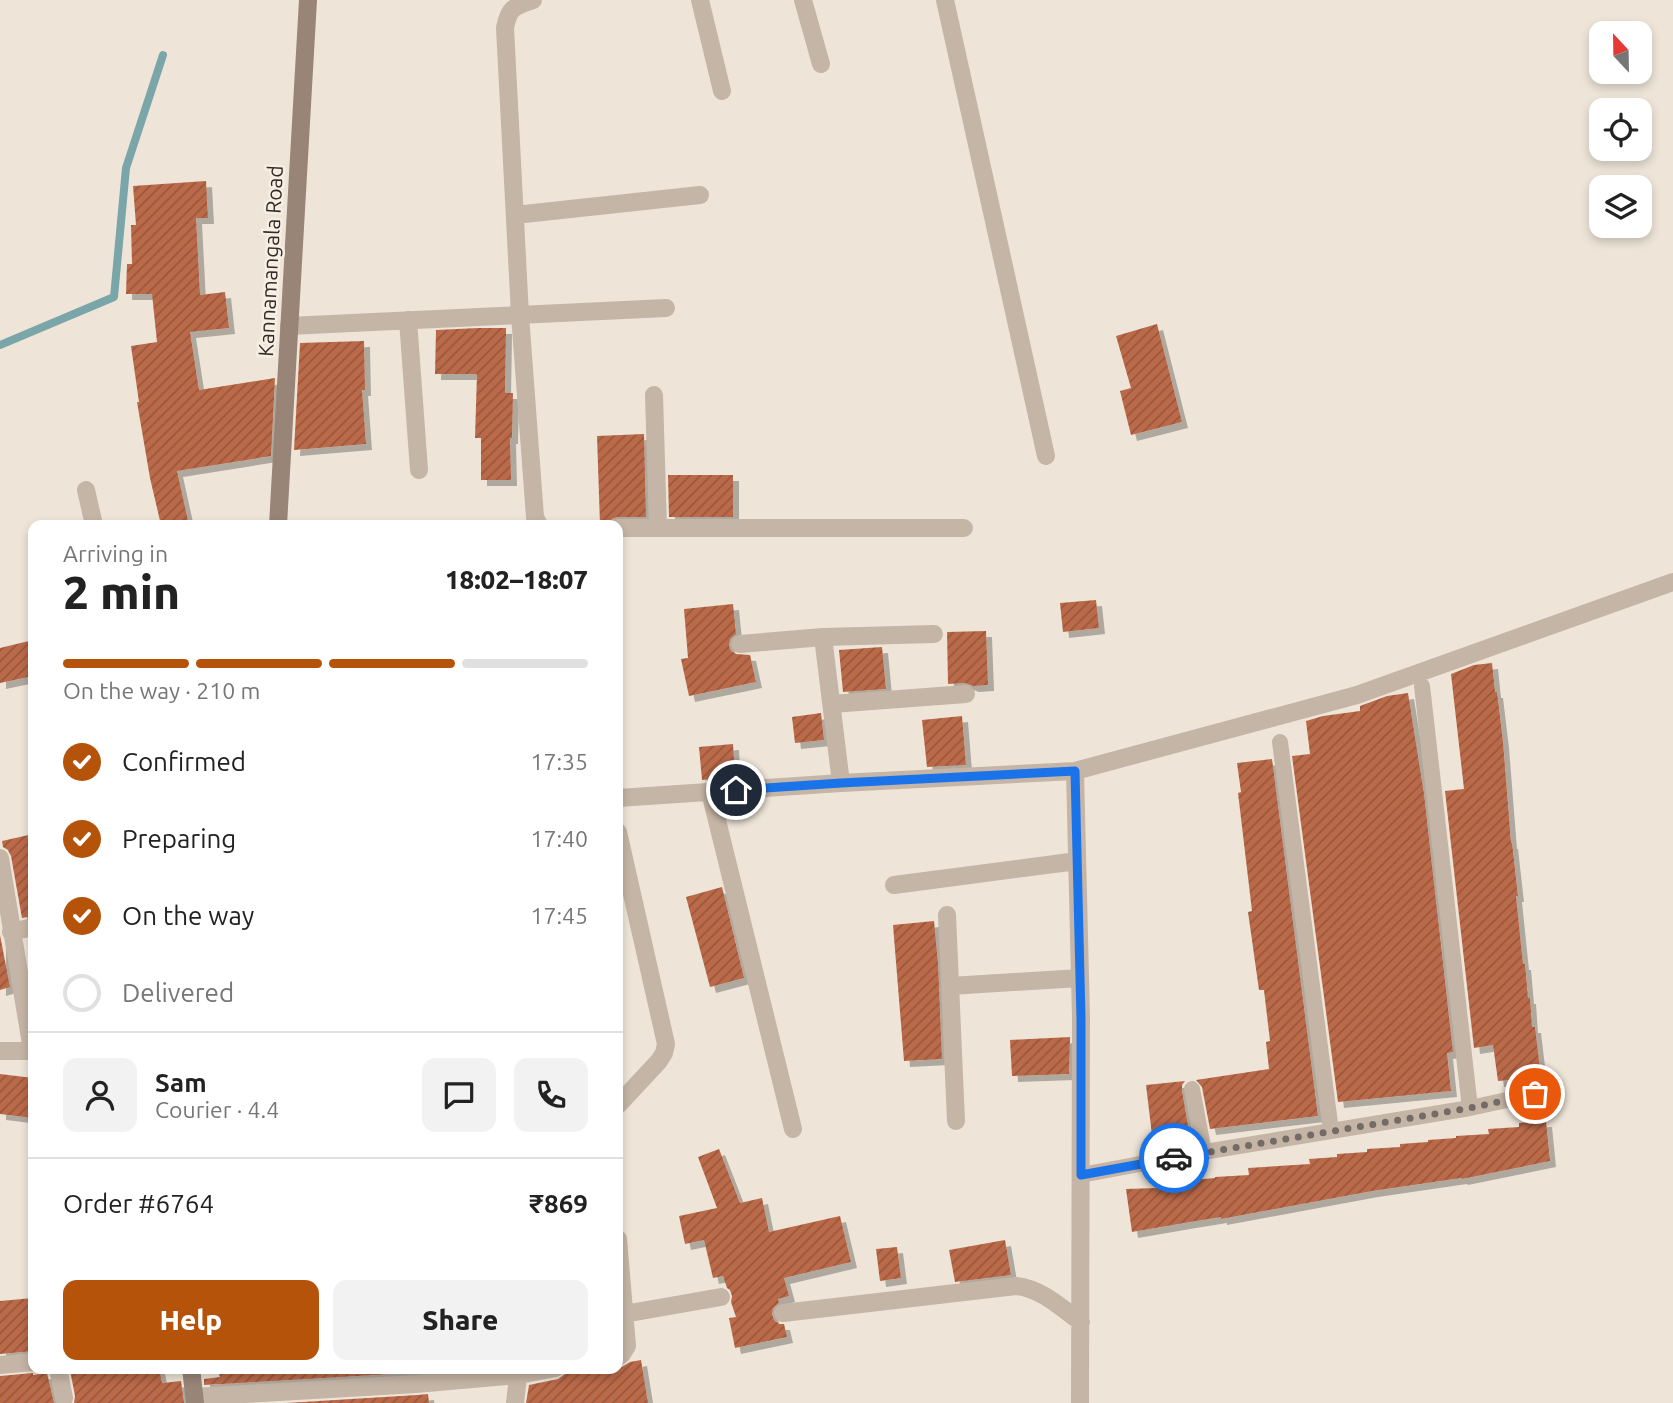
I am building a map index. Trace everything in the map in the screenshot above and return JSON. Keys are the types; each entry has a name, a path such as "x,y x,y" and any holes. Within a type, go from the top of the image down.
{"main road":[{"name":"Kannamangala Road","path":"278,520 308,0"},
{"path":"192,1374 195,1400"}],"street":[{"path":"533,0 517,6 508,14 505,28 520,314 536,520"},
{"path":"700,0 722,91"},
{"path":"803,0 821,64"},
{"path":"945,0 1046,456"},
{"path":"514,215 700,195"},
{"path":"289,326 666,307"},
{"path":"408,320 419,470"},
{"path":"654,396 658,528"},
{"path":"86,490 93,520"},
{"path":"623,528 964,528"},
{"path":"623,798 1075,771 1357,695 1673,582"},
{"path":"740,644 823,637 934,634"},
{"path":"823,637 841,783"},
{"path":"832,704 965,694"},
{"path":"1075,771 1080,978 1080,1403"},
{"path":"710,792 793,1129"},
{"path":"623,854 666,1044 659,1061 623,1100"},
{"path":"0,858 28,1024"},
{"path":"894,885 1077,861"},
{"path":"947,915 956,1121"},
{"path":"11,932 28,928"},
{"path":"950,986 1080,978"},
{"path":"0,1051 28,1051"},
{"path":"783,1313 1016,1286 1040,1292 1081,1322"},
{"path":"624,1314 721,1297"},
{"path":"623,1302 627,1346 623,1352"},
{"path":"0,1365 28,1362"},
{"path":"59,1374 64,1398"},
{"path":"195,1400 323,1396 503,1374"},
{"path":"515,1403 519,1374"}],"lane":[{"path":"1422,686 1470,1108"},
{"path":"1280,742 1331,1131"},
{"path":"1192,1089 1204,1152"},
{"path":"1081,1175 1470,1108 1535,1094"}],"building":[{"path":"206,181 208,218 196,218 200,295 225,292 229,328 190,332 199,390 275,378 271,456 177,471 188,520 160,520 137,402 131,346 157,342 152,294 126,294 127,264 132,264 131,225 136,225 133,186"},
{"path":"1157,324 1182,422 1131,435 1120,391 1131,388 1116,336"},
{"path":"506,328 505,393 513,393 511,480 481,480 481,438 475,438 477,374 435,374 436,330"},
{"path":"364,341 365,390 362,390 366,444 294,450 300,343"},
{"path":"644,434 646,517 600,520 597,436"},
{"path":"668,475 733,475 733,517 669,517"},
{"path":"1096,600 1099,628 1063,632 1060,603"},
{"path":"733,604 736,634 730,639 729,646 736,654 750,655 756,682 689,696 681,659 688,658 684,609"},
{"path":"986,631 988,685 948,684 947,632"},
{"path":"28,641 28,677 0,683 0,648"},
{"path":"882,647 886,689 843,692 839,650"},
{"path":"1492,663 1503,742 1523,964 1541,1077 1498,1081 1493,1045 1474,1048 1445,791 1464,789 1451,674 1474,665"},
{"path":"1408,693 1424,794 1453,1052 1447,1053 1451,1091 1338,1102 1292,756 1310,754 1306,721 1360,711 1360,706 1387,696"},
{"path":"821,713 824,740 795,743 792,717"},
{"path":"962,716 966,765 927,767 922,720"},
{"path":"733,744 735,777 702,780 699,747"},
{"path":"1272,759 1318,1116 1210,1129 1202,1087 1196,1080 1269,1069 1266,1042 1270,1041 1264,990 1259,990 1248,912 1252,911 1237,763"},
{"path":"28,835 28,917 22,918 11,856 3,847 2,841"},
{"path":"722,887 744,978 710,987 686,897"},
{"path":"934,921 942,1059 904,1061 893,925"},
{"path":"0,935 10,987 0,990"},
{"path":"1070,1037 1069,1074 1012,1076 1010,1040"},
{"path":"0,1074 28,1077 28,1117 0,1114"},
{"path":"1185,1081 1182,1091 1189,1131 1152,1135 1146,1085"},
{"path":"1546,1121 1550,1161 1462,1179 1372,1191 1221,1219 1132,1232 1126,1189 1157,1188 1156,1183 1249,1175 1248,1168 1310,1164 1309,1159 1337,1157 1337,1154 1367,1152 1367,1149 1400,1147 1400,1144 1456,1136 1489,1134 1488,1129 1519,1127 1519,1123"},
{"path":"719,1149 740,1203 762,1198 769,1232 840,1216 851,1262 784,1278 789,1296 778,1299 779,1303 773,1308 772,1314 774,1320 784,1324 787,1337 735,1348 729,1318 736,1317 730,1290 723,1276 713,1278 704,1240 685,1244 679,1216 717,1208 698,1157"},
{"path":"1005,1240 1011,1275 955,1282 949,1250"},
{"path":"897,1247 901,1278 880,1281 876,1249"},
{"path":"28,1298 28,1351 0,1354 0,1301"},
{"path":"641,1360 648,1403 526,1403 529,1385 558,1379 565,1374 623,1374 623,1366"},
{"path":"47,1374 54,1403 0,1403 0,1376"},
{"path":"71,1374 160,1374 162,1383 181,1381 184,1403 74,1403"},
{"path":"219,1374 391,1374 204,1385 204,1379 220,1377"},
{"path":"428,1394 429,1403 286,1403 417,1395"}],"waterway":[{"path":"0,345 114,297 126,168 163,55"}],"way so far":[{"path":"1174,1158 1470,1108 1535,1094"}],"route":[{"path":"736,790 1075,771 1081,1018 1081,1175 1174,1158"}]}
